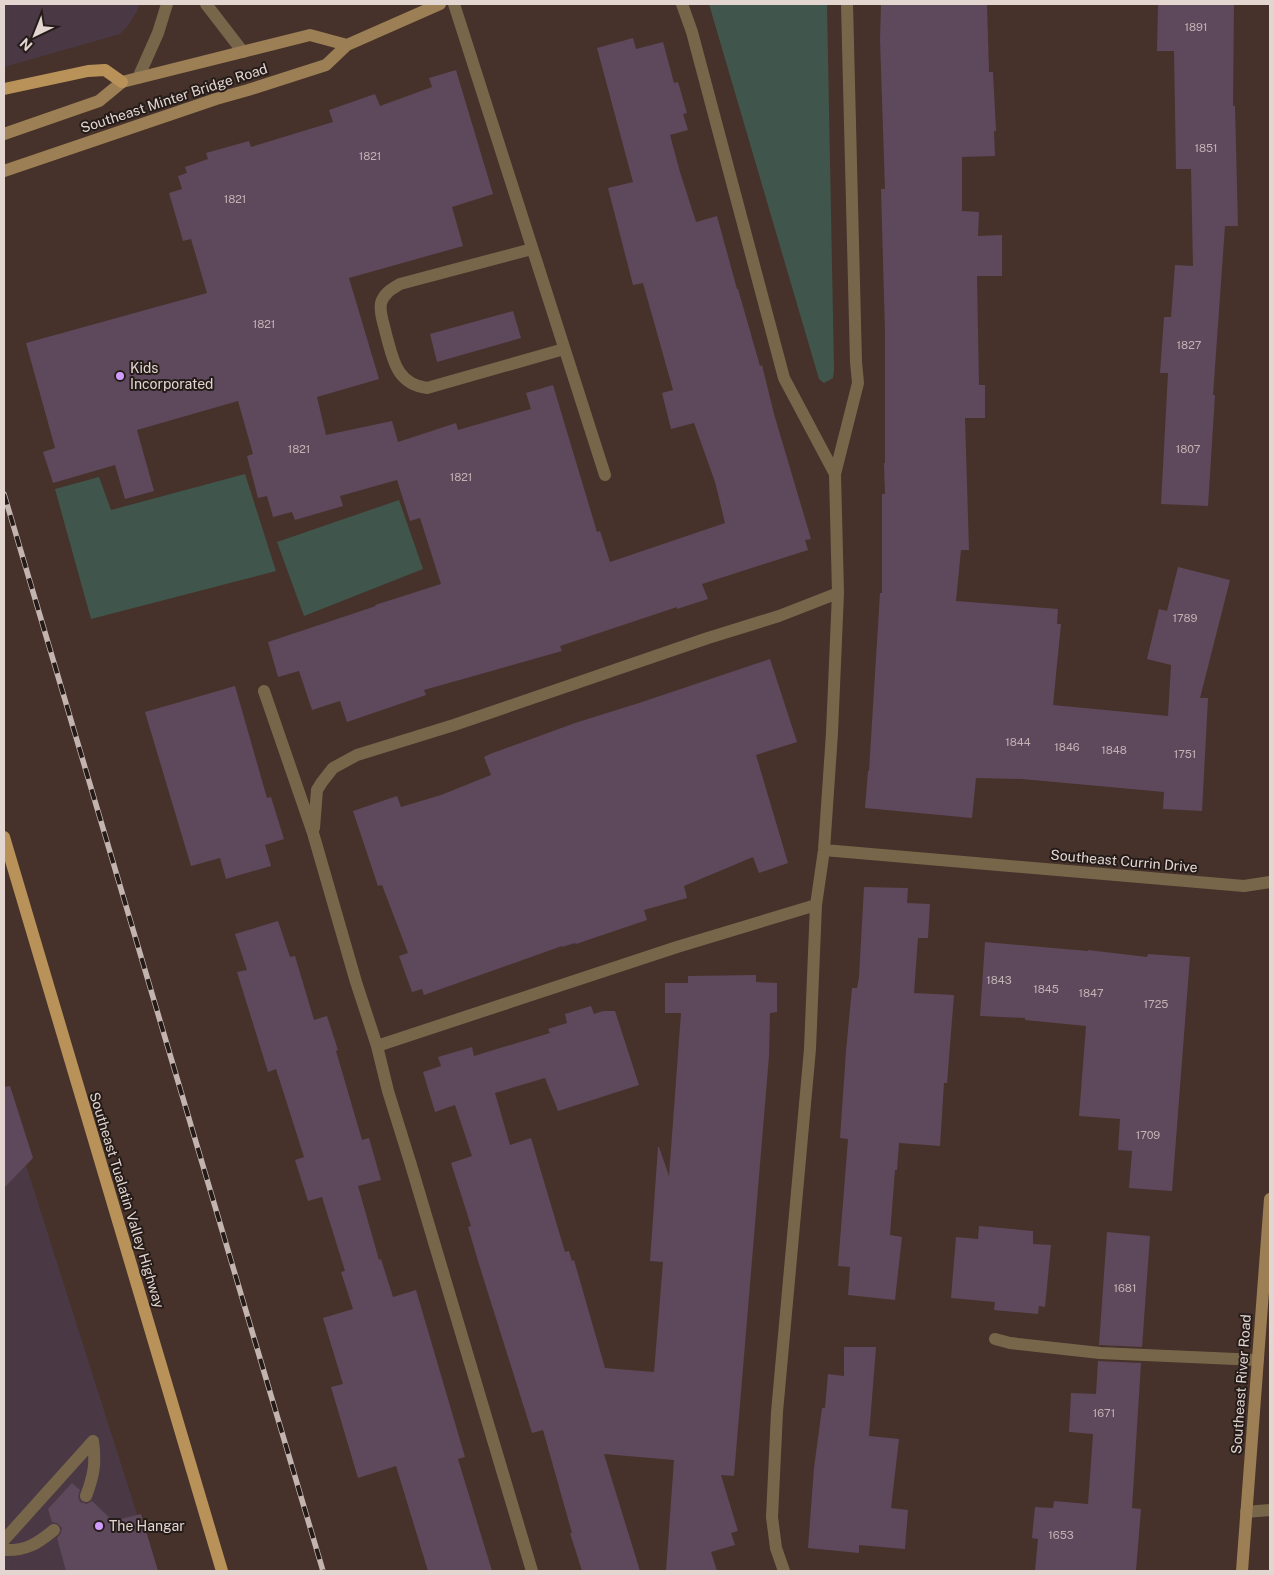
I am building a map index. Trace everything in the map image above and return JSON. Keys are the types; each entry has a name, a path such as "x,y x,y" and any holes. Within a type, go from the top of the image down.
{"main road":[{"name":"Southeast Minter Bridge Road","path":"4,171 216,99 326,65 347,44 440,4"},
{"name":"Southeast Minter Bridge Road","path":"4,134 99,101 122,82 310,36 347,44"},
{"path":"4,89 88,71 105,70 122,82"},
{"name":"Southeast Tualatin Valley Highway","path":"4,837 222,1571"},
{"name":"Southeast River Road","path":"1242,1571 1270,1199"}],"street":[{"path":"138,78 158,33 168,4"},
{"path":"206,4 243,52"},
{"path":"454,4 605,475"},
{"path":"682,4 692,32 784,378 835,474"},
{"path":"784,1571 776,1548 772,1517 776,1441 799,1158 810,1049 816,905 824,850 832,733 838,593 835,474 858,383 847,4"},
{"path":"532,248 400,284 387,292 381,302 380,311 394,364 401,376 409,382 417,387 427,388 564,348"},
{"path":"313,833 317,790 333,768 357,755 454,725 699,641 780,616 838,593"},
{"path":"264,691 313,833 356,982 377,1046 388,1092 532,1571"},
{"name":"Southeast Currin Drive","path":"824,850 1244,886 1270,882"},
{"path":"377,1046 668,950 816,905"},
{"path":"995,1339 1043,1348 1100,1353 1258,1360"},
{"path":"4,1540 93,1441 95,1460 93,1478 86,1496"},
{"path":"1246,1512 1270,1510"},
{"path":"4,1550 17,1550 37,1544 54,1530"}],"shaded area":[{"path":"4,4 139,4 129,24 120,34 4,67"},
{"path":"4,1096 155,1571 4,1571"}],"green space":[{"path":"709,4 827,4 834,370 833,378 824,383 819,379"},
{"path":"245,474 276,571 91,619 55,489 99,477 111,510"},
{"path":"399,500 423,569 304,616 277,542"}],"building":[{"path":"881,4 987,4 989,72 993,72 996,131 994,131 995,156 962,157 962,211 979,212 978,236 1002,235 1002,276 977,276 979,385 985,385 985,418 965,418 969,550 961,550 956,601 1058,609 1057,624 1061,624 1053,705 1168,716 1171,665 1147,659 1159,609 1167,611 1178,567 1230,580 1200,698 1208,698 1202,811 1163,809 1164,792 1022,779 976,778 972,818 865,808 880,593 882,593 882,494 885,494 885,332 881,189 885,189 880,40"},
{"path":"1158,4 1234,4 1233,106 1235,106 1238,226 1225,226 1213,395 1215,395 1208,506 1161,504 1168,373 1160,373 1164,317 1171,317 1175,265 1193,266 1191,169 1176,169 1174,51 1157,51"},
{"path":"633,38 636,49 663,42 674,83 678,82 687,113 683,114 688,130 670,135 680,172 696,222 717,216 760,366 762,365 774,414 811,539 805,540 808,550 702,584 708,599 677,609 677,607 560,646 562,651 424,690 426,695 347,722 340,701 312,710 299,671 278,677 268,642 441,584 420,518 410,521 397,480 340,496 343,506 295,520 292,512 273,517 267,496 258,498 247,456 253,454 238,401 137,430 154,491 125,499 115,465 53,483 43,452 55,448 26,343 207,293 191,239 183,241 169,193 182,189 178,176 187,173 185,167 208,159 206,153 249,141 251,147 333,122 329,110 375,94 380,106 432,87 429,78 456,70 493,194 452,207 463,246 349,278 379,379 317,397 326,435 392,421 398,442 456,423 458,430 531,409 526,393 553,385 597,532 600,531 610,562 725,523 715,482 694,423 671,429 662,393 673,390 643,283 633,285 608,188 633,182 597,48"},
{"path":"513,311 521,338 437,362 430,334"},
{"path":"770,659 797,742 756,755 788,863 759,873 753,857 684,886 687,898 644,910 647,920 576,944 562,946 424,995 422,989 412,992 399,956 408,953 382,885 378,886 353,811 397,796 401,807 441,795 491,775 484,757 490,754 575,723"},
{"path":"235,686 267,798 271,797 284,839 265,845 271,866 226,879 220,858 191,866 145,712"},
{"path":"864,887 908,888 907,903 930,904 928,938 918,938 914,993 954,995 947,1083 944,1083 940,1146 899,1143 890,1235 902,1237 895,1300 848,1295 850,1267 838,1266 848,1139 840,1138 852,988 857,988 859,977"},
{"path":"278,921 290,957 295,956 314,1020 327,1016 362,1140 369,1138 381,1180 358,1186 379,1260 381,1259 393,1297 416,1290 465,1457 458,1459 492,1571 428,1571 396,1466 358,1478 331,1387 343,1384 323,1318 353,1309 341,1272 345,1271 322,1197 308,1201 295,1160 304,1157 276,1069 268,1072 237,972 247,970 235,934"},
{"path":"985,942 1088,950 1147,957 1148,954 1190,957 1172,1191 1129,1188 1132,1151 1118,1150 1120,1119 1079,1116 1086,1026 1025,1020 1025,1018 980,1016"},
{"path":"756,975 756,982 777,983 777,1012 770,1013 769,1056 734,1476 721,1475 738,1531 731,1533 735,1545 711,1552 717,1571 666,1571 674,1460 604,1454 640,1571 582,1571 543,1430 532,1433 478,1261 468,1227 471,1226 451,1163 472,1156 455,1105 435,1112 423,1072 441,1066 438,1057 472,1047 474,1056 550,1033 548,1029 567,1023 565,1014 591,1006 594,1014 603,1011 615,1011 639,1085 558,1111 545,1078 495,1093 510,1145 531,1138 565,1252 569,1251 572,1261 574,1260 605,1368 654,1372 663,1262 650,1261 658,1147 669,1176 681,1013 665,1013 665,983 688,983 688,976"},
{"path":"10,1086 33,1158 4,1188 4,1087"},
{"path":"979,1226 1033,1231 1033,1244 1051,1245 1045,1307 1039,1306 1038,1314 994,1310 995,1302 951,1298 956,1237 978,1239"},
{"path":"1107,1232 1150,1236 1142,1347 1099,1345"},
{"path":"844,1347 876,1347 869,1436 899,1439 891,1508 908,1510 905,1549 859,1545 859,1553 808,1548 814,1468 822,1408 825,1408 828,1374 844,1376"},
{"path":"1098,1361 1141,1363 1132,1508 1141,1509 1136,1571 1035,1571 1038,1539 1032,1538 1035,1507 1053,1508 1054,1501 1088,1504 1093,1434 1069,1432 1071,1393 1096,1394"},
{"name":"The Hangar","path":"72,1483 80,1490 78,1497 80,1502 87,1504 92,1501 113,1521 141,1514 158,1571 66,1571 57,1538 62,1528 57,1523 52,1522 48,1509"}],"railway":[{"path":"4,494 323,1571"}],"place":[{"name":"Kids Incorporated","path":"120,376"},
{"name":"The Hangar","path":"99,1526"}]}
